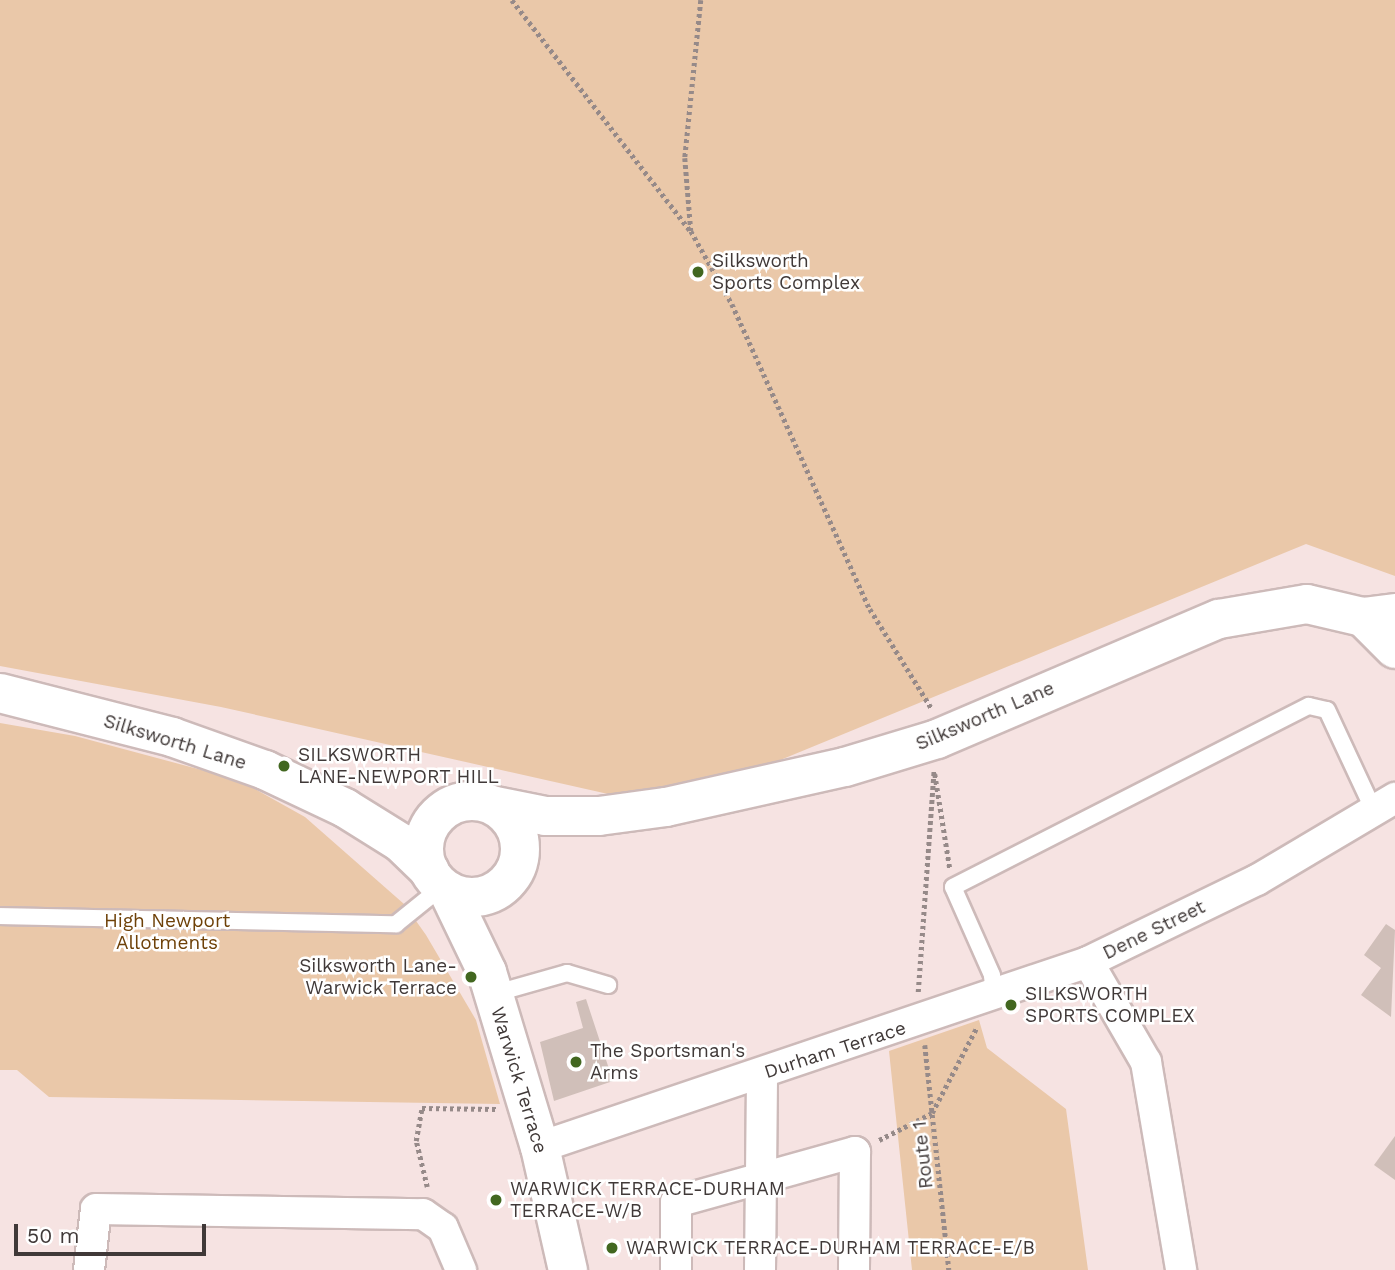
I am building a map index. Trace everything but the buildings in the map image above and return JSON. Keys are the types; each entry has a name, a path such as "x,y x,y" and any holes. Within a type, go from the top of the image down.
{"street":[{"name":"Silksworth Lane","path":"345,808 396,818 438,816 466,801 545,817 599,816 666,807 845,767 937,739 1219,619 1307,604 1379,615 1395,649"},
{"name":"Silksworth Lane","path":"0,693 172,737 265,770 345,808 401,843 440,883 484,895 509,878 550,843 599,816"},
{"name":"Dene Street","path":"1181,1270 1146,1062 1088,962 1256,880 1385,804"},
{"path":"495,806 510,818 518,835 509,878"},
{"path":"438,816 427,832 424,852 440,883"},
{"name":"Warwick Terrace","path":"490,983 489,936 509,878"},
{"name":"Warwick Terrace","path":"440,883 490,983 540,1147 568,1270"},
{"name":"Durham Terrace","path":"540,1147 1088,962"},
{"path":"760,1270 762,1074"},
{"path":"676,1270 676,1202 855,1152 854,1270"},
{"path":"89,1270 96,1209 423,1214 435,1218 461,1270"}],"lane":[{"path":"993,995 992,975 953,887 1309,706 1327,710 1385,804"},
{"path":"0,916 396,924 440,883"},
{"path":"490,983 567,973 608,985"}],"path":[{"path":"512,0 691,231 732,304 870,610 940,722"},
{"path":"691,231 685,158 701,0"},
{"path":"918,996 934,770 953,887"},
{"path":"855,1152 932,1113 993,995"},
{"name":"Route 1","path":"924,1036 950,1270"},
{"path":"435,1218 416,1141 422,1108 503,1109 526,1102"}],"green space":[{"name":"Silksworth Sports Complex","path":"0,0 1395,0 1395,576 1306,544 666,807 221,707 0,666"},
{"name":"High Newport Allotments","path":"0,723 75,736 239,780 305,817 404,904 426,935 476,1020 500,1104 49,1097 17,1070 0,1070"},
{"path":"979,1020 987,1048 1066,1109 1088,1270 912,1270 889,1051"}],"place":[{"name":"Silksworth Sports Complex","path":"698,272"},
{"name":"SILKSWORTH LANE-NEWPORT HILL","path":"284,766"},
{"name":"Silksworth Lane- Warwick Terrace","path":"471,977"},
{"name":"SILKSWORTH SPORTS COMPLEX","path":"1011,1005"},
{"name":"The Sportsman's Arms","path":"576,1062"},
{"name":"WARWICK TERRACE-DURHAM TERRACE-W/B","path":"496,1200"},
{"name":"WARWICK TERRACE-DURHAM TERRACE-E/B","path":"612,1248"}]}
